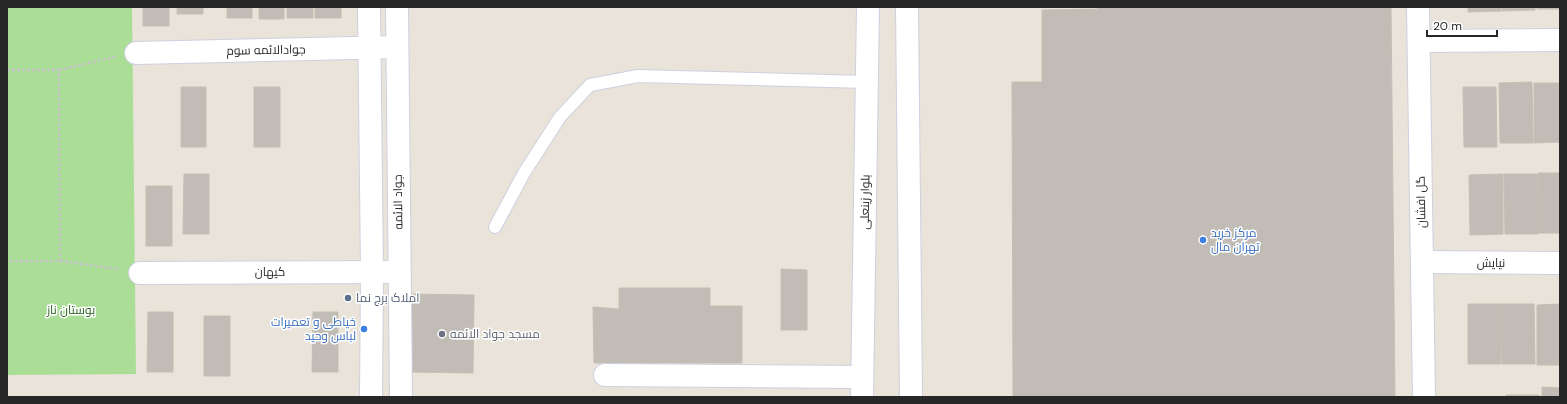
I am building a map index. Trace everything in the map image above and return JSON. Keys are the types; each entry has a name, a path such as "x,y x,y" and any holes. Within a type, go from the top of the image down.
{"street":[{"path":"369,7 372,272 371,397"},
{"name":"جواد الائمه","path":"397,7 396,47 401,397"},
{"name":"بلوار زینعلی","path":"860,390 868,7"},
{"path":"911,397 907,17 921,7"},
{"name":"گل افشان","path":"1418,7 1424,397"},
{"path":"1419,41 1560,40"},
{"name":"جوادالائمه سوم","path":"136,53 396,47"},
{"name":"نیایش","path":"1422,262 1560,263"},
{"name":"کیهان","path":"140,273 399,272"},
{"path":"911,369 919,397"},
{"path":"605,375 860,390"}],"lane":[{"path":"495,227 524,173 560,117 590,85 638,76 866,82"}],"path":[{"path":"7,70 59,70 136,53"},
{"path":"59,70 60,261"},
{"path":"7,261 60,261 140,273"}],"green space":[{"name":"بوستان ناز","path":"7,7 132,7 136,374 7,375"}],"building":[{"path":"143,7 169,7 169,26 143,26"},
{"path":"177,7 203,7 203,14 177,14"},
{"path":"227,7 252,7 252,18 227,18"},
{"path":"259,7 284,7 284,19 259,19"},
{"path":"287,7 313,7 313,18 287,18"},
{"path":"315,7 341,7 341,18 315,18"},
{"name":"مرکز خرید تهران مال","path":"1098,7 1391,7 1395,397 1013,397 1012,82 1042,82 1042,10 1098,9"},
{"path":"1468,7 1501,7 1501,11 1468,12"},
{"path":"1502,7 1535,7 1535,10 1502,11"},
{"path":"1537,7 1560,7 1560,9 1537,9"},
{"path":"1532,82 1533,143 1500,143 1499,83"},
{"path":"1534,83 1560,83 1560,142 1534,143"},
{"path":"181,87 206,87 206,147 181,147"},
{"path":"254,87 280,87 280,147 254,147"},
{"path":"1463,87 1496,87 1497,147 1464,147"},
{"path":"1538,173 1560,173 1560,233 1538,233"},
{"path":"184,174 209,174 209,234 183,234"},
{"path":"1503,174 1503,234 1470,235 1469,175"},
{"path":"1504,174 1537,174 1538,234 1505,234"},
{"path":"146,186 172,186 172,246 146,246"},
{"path":"781,269 807,270 807,330 781,330"},
{"path":"619,288 710,288 710,306 742,306 742,363 594,363 593,307 619,309"},
{"name":"مسجد جواد الائمه","path":"411,294 474,295 473,373 409,372"},
{"path":"1468,304 1501,304 1501,364 1468,364"},
{"path":"1501,304 1534,304 1535,364 1502,364"},
{"path":"1560,304 1560,365 1537,365 1537,305"},
{"path":"148,312 173,312 173,372 147,372"},
{"path":"313,312 338,312 338,372 312,372"},
{"path":"204,316 230,316 230,376 204,376"},
{"path":"1542,387 1560,388 1560,397 1542,397"},
{"path":"1506,395 1539,395 1539,397 1506,397"}],"place":[{"name":"مرکز خرید تهران مال","path":"1203,240"},
{"name":"املاک برج نما","path":"348,298"},
{"name":"خیاطی و تعمیرات لباس وحید","path":"364,329"},
{"name":"مسجد جواد الائمه","path":"442,334"}]}
